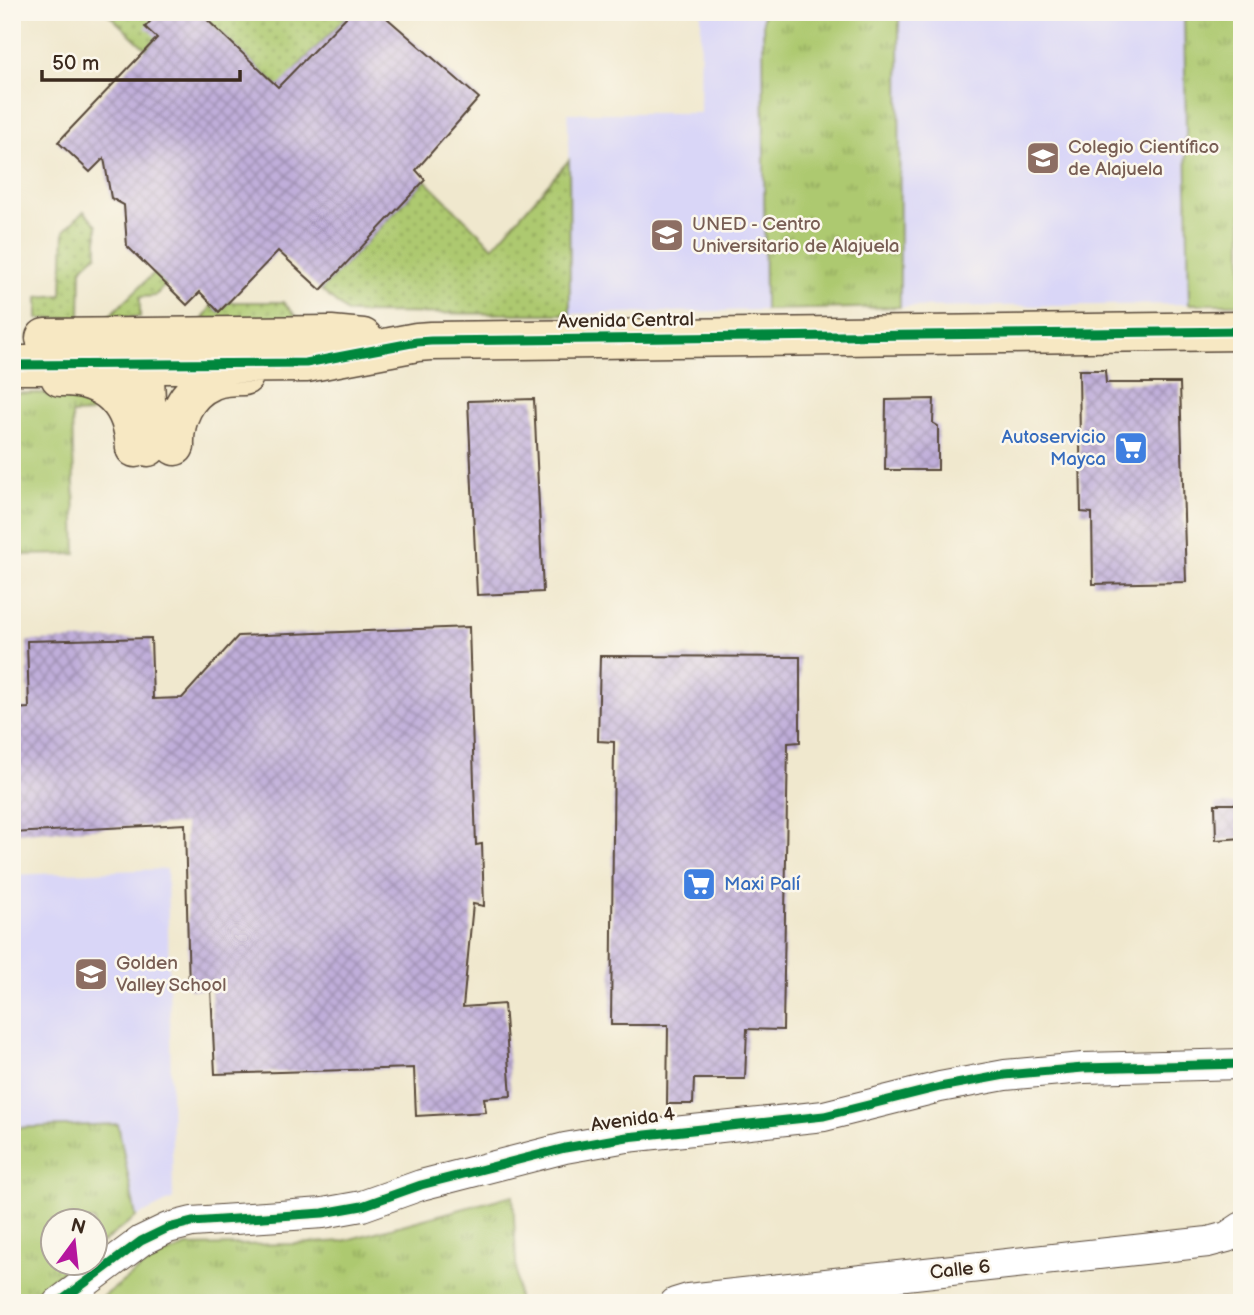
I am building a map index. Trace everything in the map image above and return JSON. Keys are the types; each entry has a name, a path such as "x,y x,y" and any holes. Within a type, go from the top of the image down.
{"street":[{"name":"Avenida Central","path":"12,339 242,349 306,363 347,344 1242,331"},
{"path":"155,447 176,425 190,396 209,381 229,376 299,374 347,344"},
{"name":"Avenida Central","path":"12,365 151,364 242,349"},
{"path":"12,352 128,350 151,364 159,377 155,447"},
{"path":"12,377 69,377 95,382 116,397 130,417 134,432 155,447"},
{"name":"Avenida 4","path":"58,1303 141,1241 180,1224 323,1213 362,1206 421,1185 565,1148 627,1137 824,1116 940,1087 1005,1075 1083,1068 1242,1064"},
{"name":"Calle 6","path":"676,1303 688,1299 821,1294 1208,1242 1227,1237 1242,1227"}],"shaded area":[{"name":"UNED - Centro Universitario de Alajuela","path":"701,12 763,12 765,310 570,314 568,113 700,113"},
{"name":"Colegio Científico de Alajuela","path":"899,12 1184,12 1189,304 900,307"},
{"name":"Golden Valley School","path":"167,869 173,1199 136,1217 118,1124 12,1128 12,875"}],"green space":[{"path":"106,12 159,12 157,38 146,49"},
{"path":"199,12 351,12 296,68 306,113"},
{"path":"763,12 899,12 900,307 765,310"},
{"path":"1184,12 1242,12 1242,304 1189,304"},
{"path":"569,160 570,314 348,313 321,290 425,180 493,247"},
{"path":"84,211 97,225 97,254 81,269 80,318 38,319 38,297 62,295 64,231"},
{"path":"154,273 166,284 155,296 140,297 140,317 108,317"},
{"path":"229,302 283,302 300,320 203,319 212,305 219,312"},
{"path":"12,393 90,394 91,413 72,414 76,554 12,555"},
{"path":"118,1124 136,1217 108,1238 108,1206 38,1206 38,1276 56,1276 19,1303 12,1303 12,1128"},
{"path":"513,1195 518,1303 95,1303 138,1270 187,1246 343,1241"}],"building":[{"path":"159,12 199,12 278,87 351,12 380,12 479,98 416,170 425,180 321,290 278,251 219,312 200,292 187,305 127,246 124,205 111,198 104,158 90,172 58,142 157,38 145,27"},
{"name":"Autoservicio Mayca","path":"1079,370 1105,370 1106,383 1180,383 1186,582 1093,584 1092,513 1081,512"},
{"path":"534,399 543,592 477,595 468,401"},
{"path":"934,399 933,423 938,426 938,470 885,470 886,400"},
{"path":"469,627 476,845 482,844 484,906 473,904 463,1007 504,1004 511,1096 484,1098 486,1112 416,1116 414,1068 215,1074 211,989 189,990 185,824 12,833 12,709 29,708 27,641 151,638 153,699 182,698 238,636"},
{"name":"Maxi Palí","path":"600,656 800,657 800,742 788,743 783,1030 747,1029 745,1079 694,1079 693,1104 667,1104 668,1025 611,1025 614,742 598,741"},
{"path":"1215,804 1242,804 1242,838 1216,840"}],"cycle path":[{"path":"12,365 306,363 431,341 1242,331"},
{"path":"58,1303 141,1241 168,1228 192,1222 323,1213 362,1206 421,1185 565,1148 627,1137 824,1116 940,1087 1005,1075 1083,1068 1242,1064"}],"place":[{"name":"Colegio Científico de Alajuela","path":"1043,158"},
{"name":"UNED - Centro Universitario de Alajuela","path":"667,235"},
{"name":"Autoservicio Mayca","path":"1131,448"},
{"name":"Maxi Palí","path":"699,884"},
{"name":"Golden Valley School","path":"91,974"}]}
